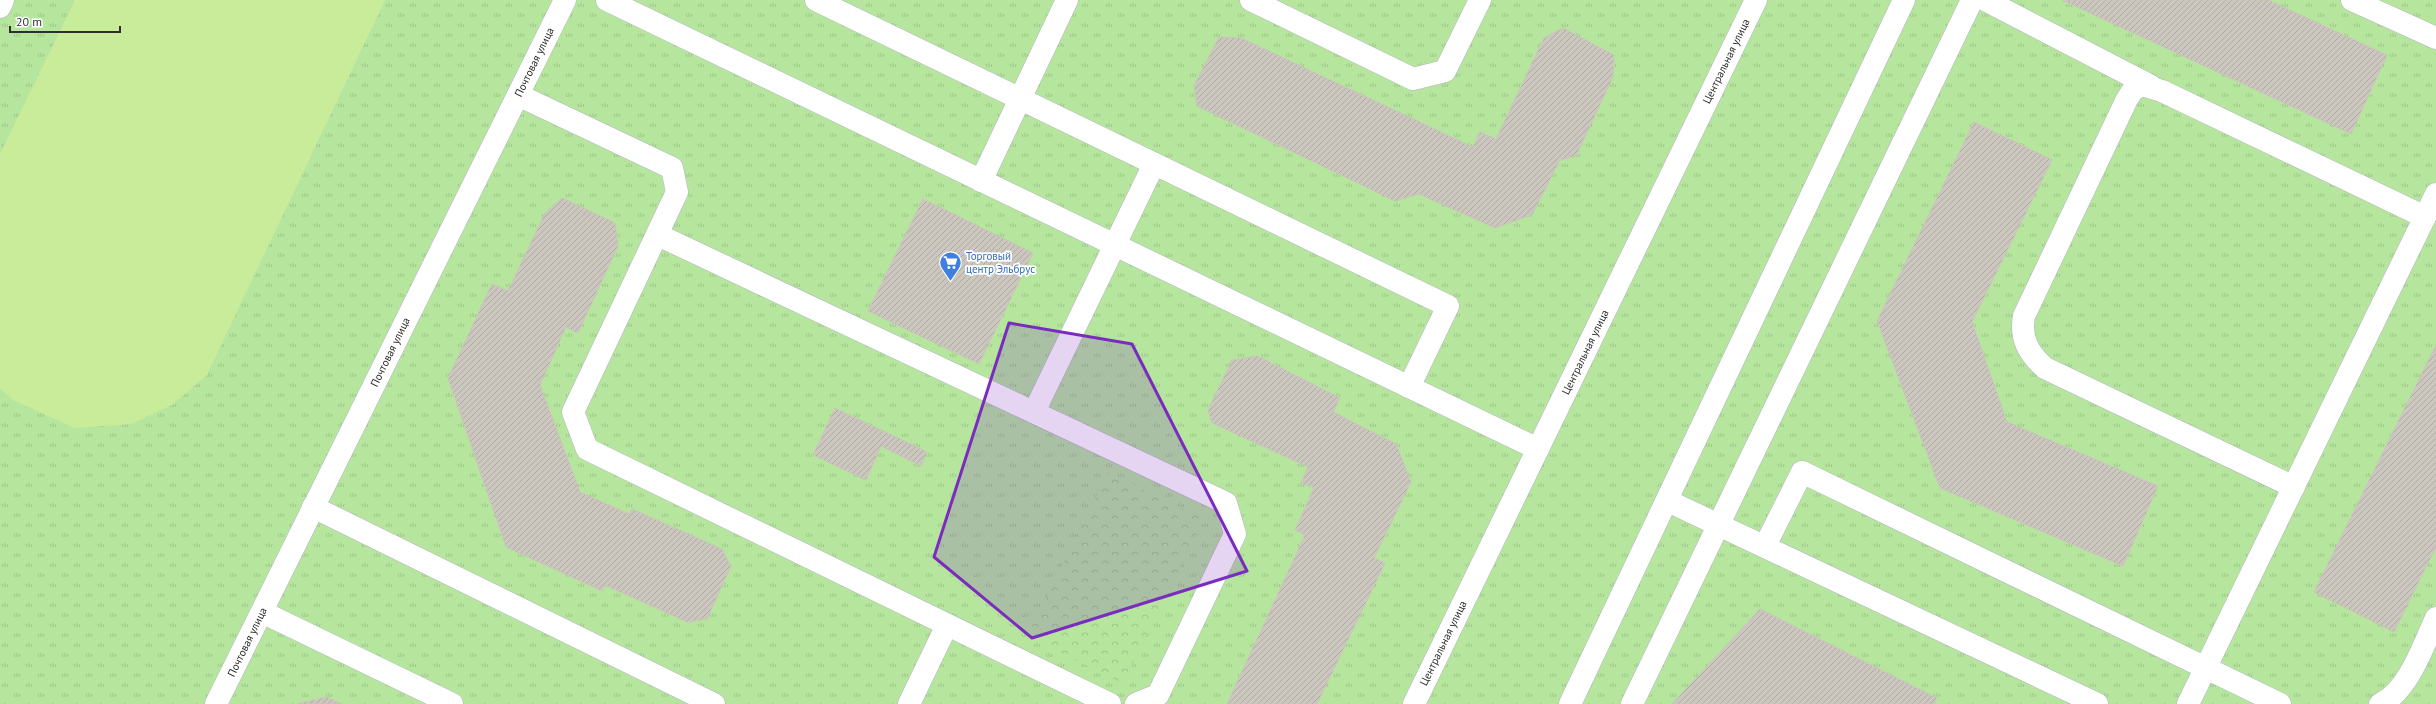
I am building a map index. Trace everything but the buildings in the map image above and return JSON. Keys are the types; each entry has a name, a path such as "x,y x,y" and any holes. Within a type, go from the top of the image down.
{"street":[{"path":"0,7 4,0"},
{"name":"Почтовая улица","path":"216,704 565,0"},
{"path":"607,0 1538,449"},
{"path":"816,0 1448,306 1409,387"},
{"path":"981,181 1067,0"},
{"path":"1251,0 1413,79 1445,71 1480,0"},
{"name":"Центральная улица","path":"1414,704 1756,0"},
{"path":"1570,704 1668,501 1904,0"},
{"path":"1632,704 1972,0"},
{"path":"1985,0 2151,86 2425,217"},
{"path":"2352,0 2436,38"},
{"path":"2151,86 2137,86 2127,99 2024,316 2022,328 2025,343 2032,356 2045,368 2294,487"},
{"path":"518,95 672,168 677,192 573,412 587,449 1110,704"},
{"path":"1034,412 1154,164"},
{"path":"2188,704 2436,194"},
{"path":"658,235 1226,503 1235,534 1158,695 1136,704"},
{"path":"1765,546 1802,472 2280,704"},
{"path":"1668,501 1765,546 2070,698 2097,704"},
{"path":"314,507 714,704"},
{"path":"262,612 452,704"},
{"path":"2380,704 2398,691 2410,671 2436,618"},
{"path":"908,704 947,625"}],"highlighted area":[{"path":"1009,323 1132,344 1247,571 1032,638 934,557"}],"green space":[{"path":"0,0 2436,0 2436,704 0,704"},
{"path":"75,0 385,0 207,375 172,405 131,424 74,428 13,400 0,388 0,154"},
{"path":"1108,472 1204,519 1122,683 1027,636"}],"place":[{"name":"Торговый центр Эльбрус","path":"951,282"}]}
